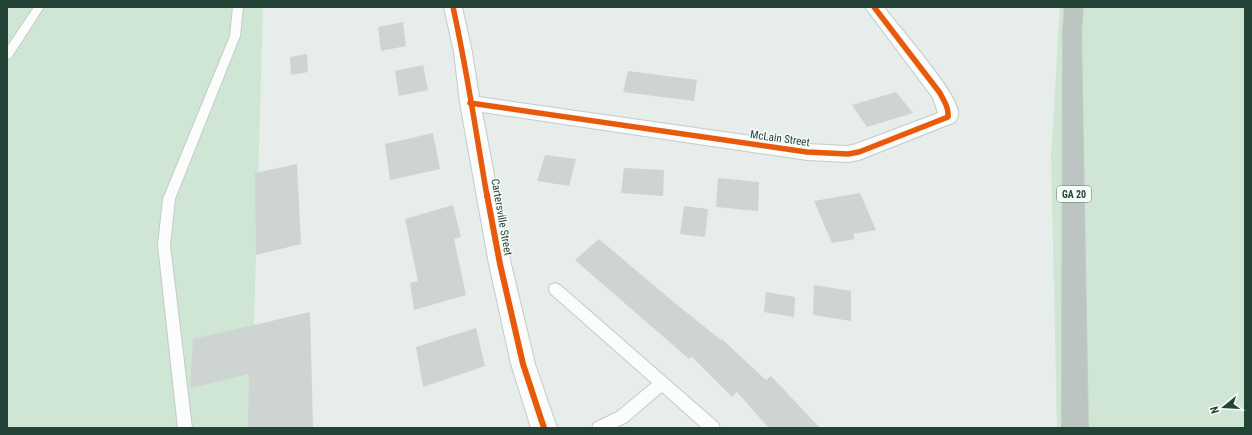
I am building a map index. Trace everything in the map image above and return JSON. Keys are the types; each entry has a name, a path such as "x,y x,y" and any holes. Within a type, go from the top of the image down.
{"highway":[{"name":"GA 20","path":"1067,7 1072,31"},
{"name":"GA 20","path":"1074,7 1072,31 1075,428"}],"street":[{"name":"Cartersville Street","path":"453,7 463,52 470,103 500,264 522,364 544,428"},
{"name":"McLain Street","path":"470,103 807,152 848,154 859,152 948,117 949,113 948,107 940,93 874,7"}],"lane":[{"path":"7,55 39,7"},
{"path":"185,428 164,245 169,198 235,36 238,7"},
{"path":"555,289 713,428"},
{"path":"599,428 622,417 662,383"}],"green space":[{"path":"7,7 263,7 251,428 7,428"},
{"path":"1060,7 1245,7 1245,428 1057,428 1051,155"}],"building":[{"path":"403,22 406,46 381,51 378,27"},
{"path":"307,54 308,72 291,75 290,57"},
{"path":"423,65 428,90 399,96 395,71"},
{"path":"628,71 697,80 694,101 623,92"},
{"path":"896,92 913,113 867,127 852,105"},
{"path":"433,133 440,169 390,180 385,144"},
{"path":"545,155 576,159 569,186 537,181"},
{"path":"297,164 301,244 256,255 255,173"},
{"path":"624,168 664,170 663,196 621,193"},
{"path":"718,178 759,182 758,211 716,207"},
{"path":"860,193 876,230 853,234 855,239 832,243 814,201"},
{"path":"453,205 461,237 454,239 466,295 414,310 410,283 418,281 405,219"},
{"path":"684,206 708,209 705,237 680,234"},
{"path":"599,239 676,304 721,340 722,339 766,380 771,376 820,428 769,428 737,392 732,397 691,356 689,359 575,260"},
{"path":"814,285 851,291 851,321 813,315"},
{"path":"766,292 795,297 794,317 764,312"},
{"path":"310,312 313,428 248,428 249,374 190,388 193,339"},
{"path":"476,328 485,366 423,387 416,347"}],"cycle path":[{"path":"453,7 463,52 470,103 500,264 523,364 544,428"},
{"path":"470,103 807,152 848,154 859,152 948,117 948,111 940,93 874,7"}]}
